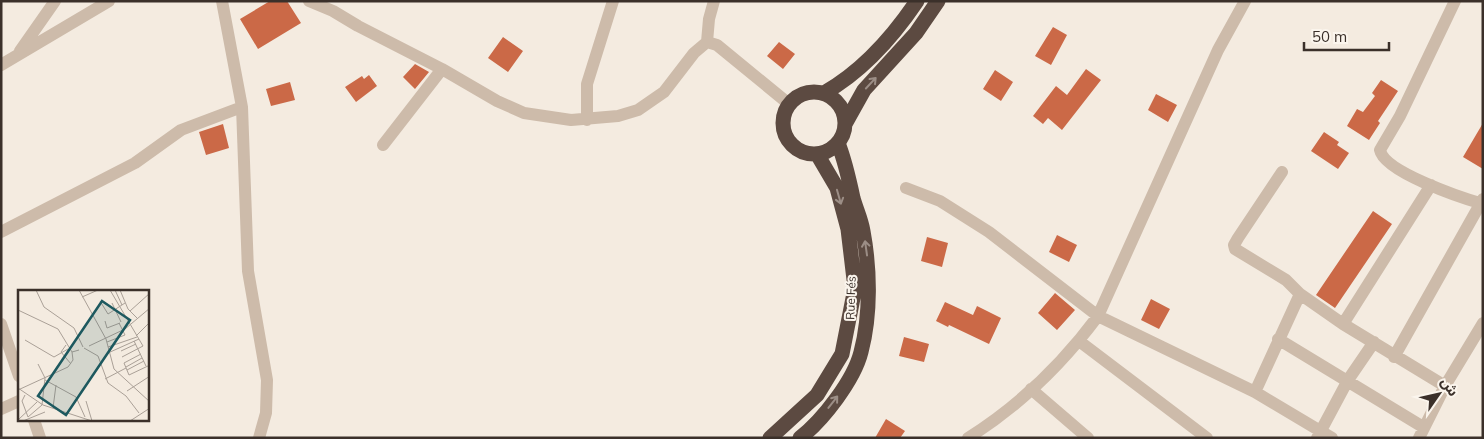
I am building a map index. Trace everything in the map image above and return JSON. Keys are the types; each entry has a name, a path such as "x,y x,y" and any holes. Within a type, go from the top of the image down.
{"highway":[{"path":"918,1 903,22 855,74 824,93 805,94 789,104 783,117 784,131 791,144 803,152 817,154 828,151 838,143 845,124 864,90 916,32 938,1"},
{"path":"824,93 835,100 843,111 845,124"},
{"name":"Rue Fés","path":"800,438 824,414 848,382 861,353 867,321 867,260 863,228 848,169 838,143"},
{"name":"Rue Fés","path":"770,438 817,395 842,354 856,288 848,229 837,188 817,154"}],"street":[{"path":"18,55 55,1"},
{"path":"1,65 109,1"},
{"path":"222,1 242,107 248,270 267,380 266,413 259,438"},
{"path":"309,1 333,11 442,69 497,101 524,113 552,118 587,120 630,113 655,99 672,83 694,52 712,44"},
{"path":"587,120 587,84 613,1"},
{"path":"714,1 709,19 712,44 742,65 789,104"},
{"path":"968,438 1002,416 1031,389 1080,341 1098,316 1218,50 1245,1"},
{"path":"1394,357 1482,202 1430,185 1389,163 1381,155 1380,150 1400,116 1455,1"},
{"path":"383,145 442,69"},
{"path":"1,232 134,163 181,130 242,107"},
{"path":"1282,172 1238,238 1234,248 1286,280 1300,294 1343,324 1444,386"},
{"path":"1343,324 1430,185"},
{"path":"906,188 940,201 989,232 1098,316 1255,392 1319,434 1332,438"},
{"path":"1255,392 1300,294"},
{"path":"1278,339 1348,380 1421,432 1444,386 1483,323"},
{"path":"1,324 4,339 18,374"},
{"path":"1080,341 1206,438"},
{"path":"1319,434 1348,380 1374,342"},
{"path":"1031,389 1088,438"},
{"path":"1,409 18,401"},
{"path":"35,422 40,438"}],"building":[{"path":"270,1 287,1 301,23 258,49 240,19"},
{"path":"1053,27 1067,35 1051,65 1035,56"},
{"path":"503,37 523,51 508,72 488,58"},
{"path":"779,42 795,54 783,69 767,56"},
{"path":"415,64 429,72 415,89 403,77"},
{"path":"1086,69 1101,80 1062,130 1048,118 1043,124 1033,116 1056,86 1067,95"},
{"path":"995,70 1013,82 1001,101 983,89"},
{"path":"369,75 377,86 356,102 345,87 362,76 364,79"},
{"path":"1381,80 1398,91 1378,121 1380,123 1369,140 1347,126 1357,109 1363,112 1375,96 1372,93"},
{"path":"290,82 295,100 271,106 266,89"},
{"path":"1156,94 1177,105 1168,122 1148,110"},
{"path":"1483,123 1483,169 1463,157"},
{"path":"223,124 229,148 206,155 199,132"},
{"path":"1324,132 1339,142 1337,145 1349,153 1338,169 1311,151"},
{"path":"1373,211 1392,224 1335,308 1316,295"},
{"path":"1057,235 1077,245 1069,262 1049,252"},
{"path":"927,237 948,243 942,267 921,261"},
{"path":"1055,293 1075,310 1057,330 1038,313"},
{"path":"1151,299 1170,309 1159,329 1141,320"},
{"path":"945,302 973,315 977,306 1001,318 989,344 949,325 948,327 936,321"},
{"path":"904,337 929,344 924,362 899,356"},
{"path":"886,419 905,431 900,438 875,438"}]}
